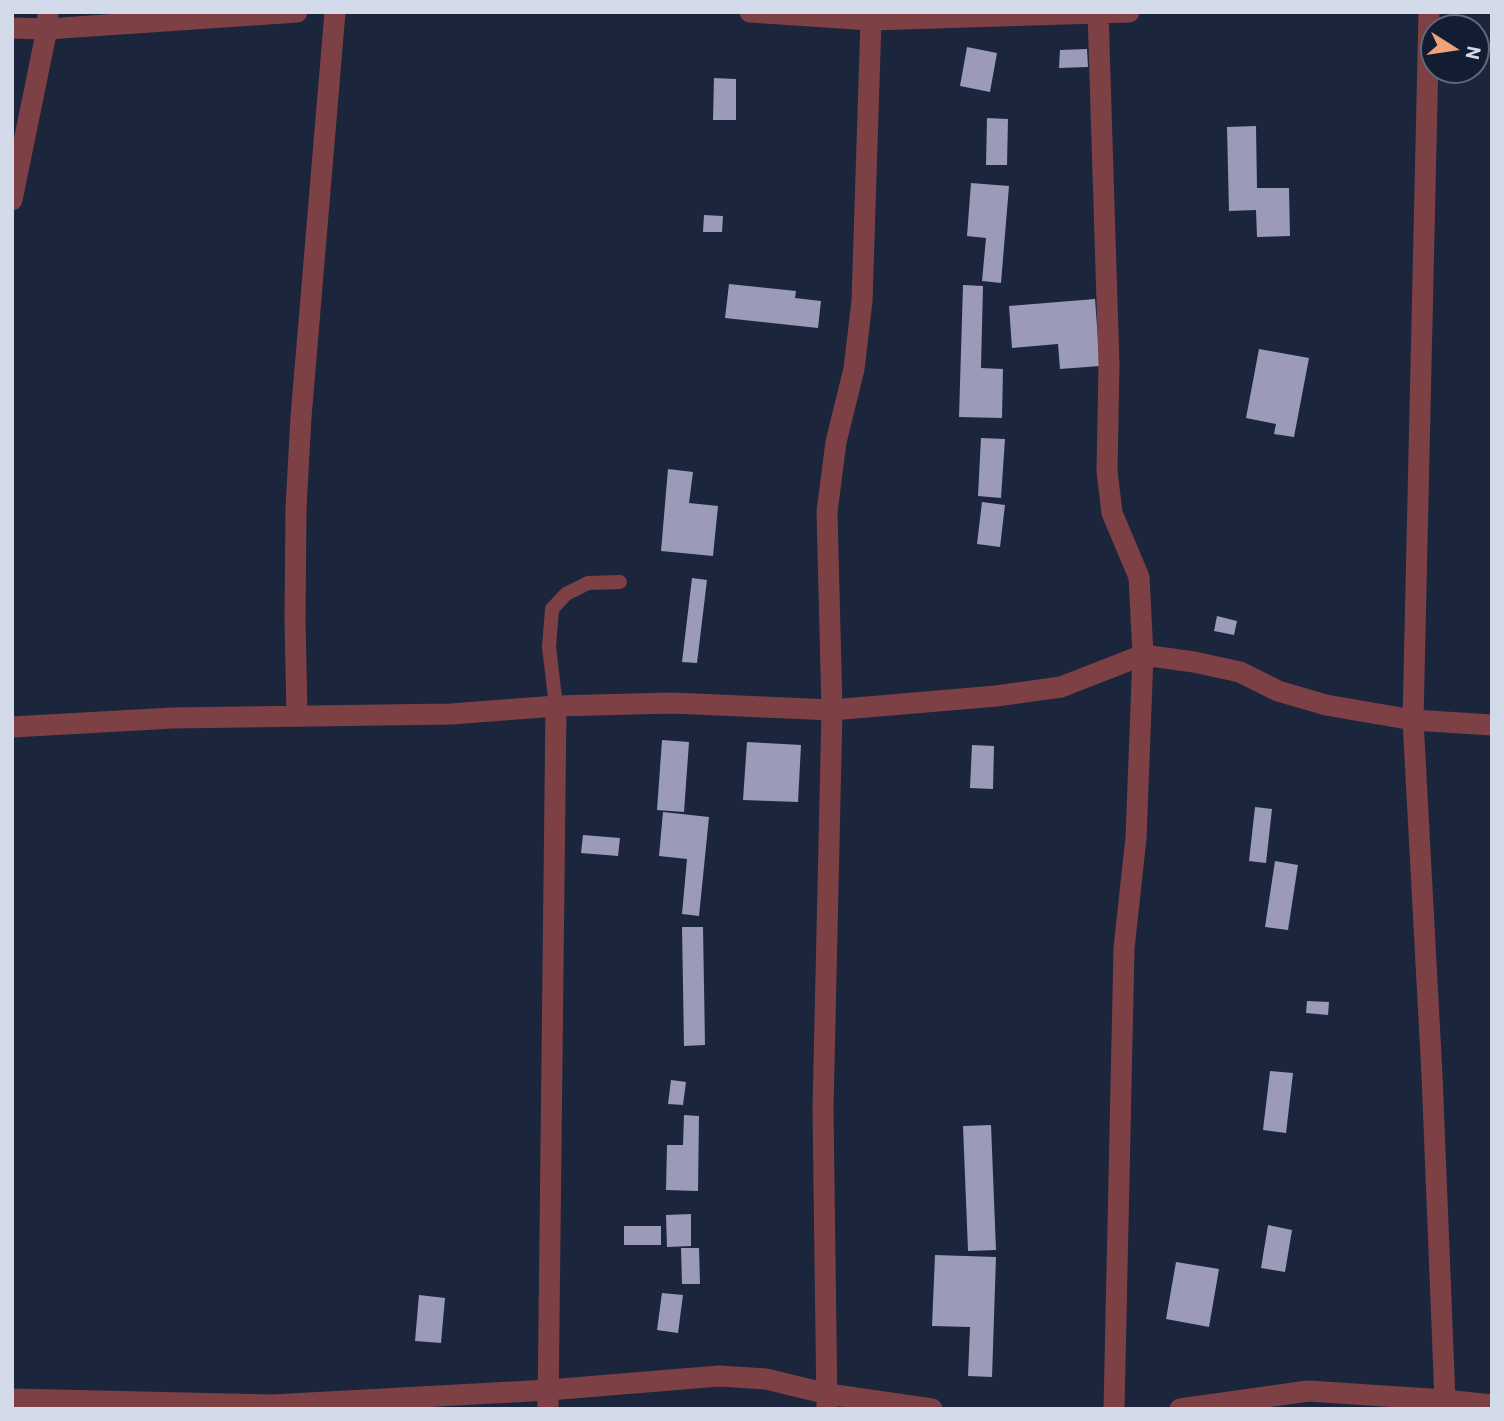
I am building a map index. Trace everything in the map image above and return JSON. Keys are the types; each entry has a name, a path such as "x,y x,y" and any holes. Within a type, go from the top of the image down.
{"street":[{"path":"12,28 48,21 297,12"},
{"path":"297,715 296,550 301,417 335,12"},
{"path":"750,12 871,16 1129,12"},
{"path":"1429,12 1413,720 1432,1075 1445,1404"},
{"path":"1098,13 1109,365 1107,471 1112,513 1139,577 1143,655 1136,838 1124,948 1114,1409"},
{"path":"827,1402 823,1110 832,710 827,512 836,442 853,369 862,300 871,16"},
{"path":"12,200 48,21"},
{"path":"12,727 121,720 451,714 556,706 672,703 832,710 996,696 1061,687 1143,655 1240,672 1278,691 1326,705 1413,720 1492,725"},
{"path":"548,1399 556,706"},
{"path":"12,1399 272,1407 548,1399 719,1376 766,1379 827,1402 932,1409"},
{"path":"1181,1409 1308,1391 1445,1404 1492,1405"}],"lane":[{"path":"556,706 549,647 552,609 566,594 588,583 620,582"}],"building":[{"path":"967,47 997,53 990,92 960,86"},
{"path":"1087,49 1088,67 1059,68 1060,50"},
{"path":"714,78 736,79 736,120 713,120"},
{"path":"987,118 1008,119 1007,165 986,165"},
{"path":"1256,126 1257,188 1289,188 1290,236 1257,237 1256,210 1229,211 1227,127"},
{"path":"971,183 1009,186 1001,283 982,281 986,238 967,236"},
{"path":"704,215 723,216 722,232 703,232"},
{"path":"729,284 796,291 795,298 821,301 818,328 725,318"},
{"path":"963,285 983,286 981,368 1003,369 1002,418 959,417"},
{"path":"1095,299 1100,366 1060,369 1058,344 1012,348 1009,306"},
{"path":"1259,349 1309,358 1294,437 1274,434 1276,424 1246,418"},
{"path":"981,438 1005,439 1001,498 978,496"},
{"path":"668,469 693,472 689,503 718,506 713,556 661,551"},
{"path":"982,502 1005,505 1000,547 977,544"},
{"path":"692,578 707,580 697,663 682,662"},
{"path":"1217,616 1237,621 1234,635 1214,631"},
{"path":"662,740 689,742 684,812 657,810"},
{"path":"747,742 801,745 798,802 743,800"},
{"path":"972,745 994,746 993,789 970,788"},
{"path":"1255,807 1272,809 1266,863 1249,861"},
{"path":"663,812 709,817 699,916 682,914 687,859 659,856"},
{"path":"583,835 620,838 618,856 581,853"},
{"path":"1275,861 1298,865 1288,930 1265,927"},
{"path":"682,927 703,927 705,1045 684,1046"},
{"path":"1307,1001 1329,1002 1328,1015 1306,1013"},
{"path":"1270,1071 1293,1073 1286,1133 1263,1130"},
{"path":"671,1080 686,1082 683,1105 668,1104"},
{"path":"684,1115 699,1116 698,1191 666,1190 667,1145 683,1145"},
{"path":"991,1125 996,1250 968,1251 963,1126"},
{"path":"691,1214 691,1246 667,1247 666,1215"},
{"path":"1268,1225 1292,1230 1285,1272 1261,1268"},
{"path":"624,1226 661,1226 661,1245 624,1245"},
{"path":"681,1248 699,1248 700,1284 682,1284"},
{"path":"935,1255 996,1257 992,1377 968,1376 970,1327 932,1326"},
{"path":"1176,1262 1219,1269 1209,1327 1166,1319"},
{"path":"662,1293 683,1295 678,1333 657,1330"},
{"path":"419,1295 445,1298 441,1343 415,1341"}]}
